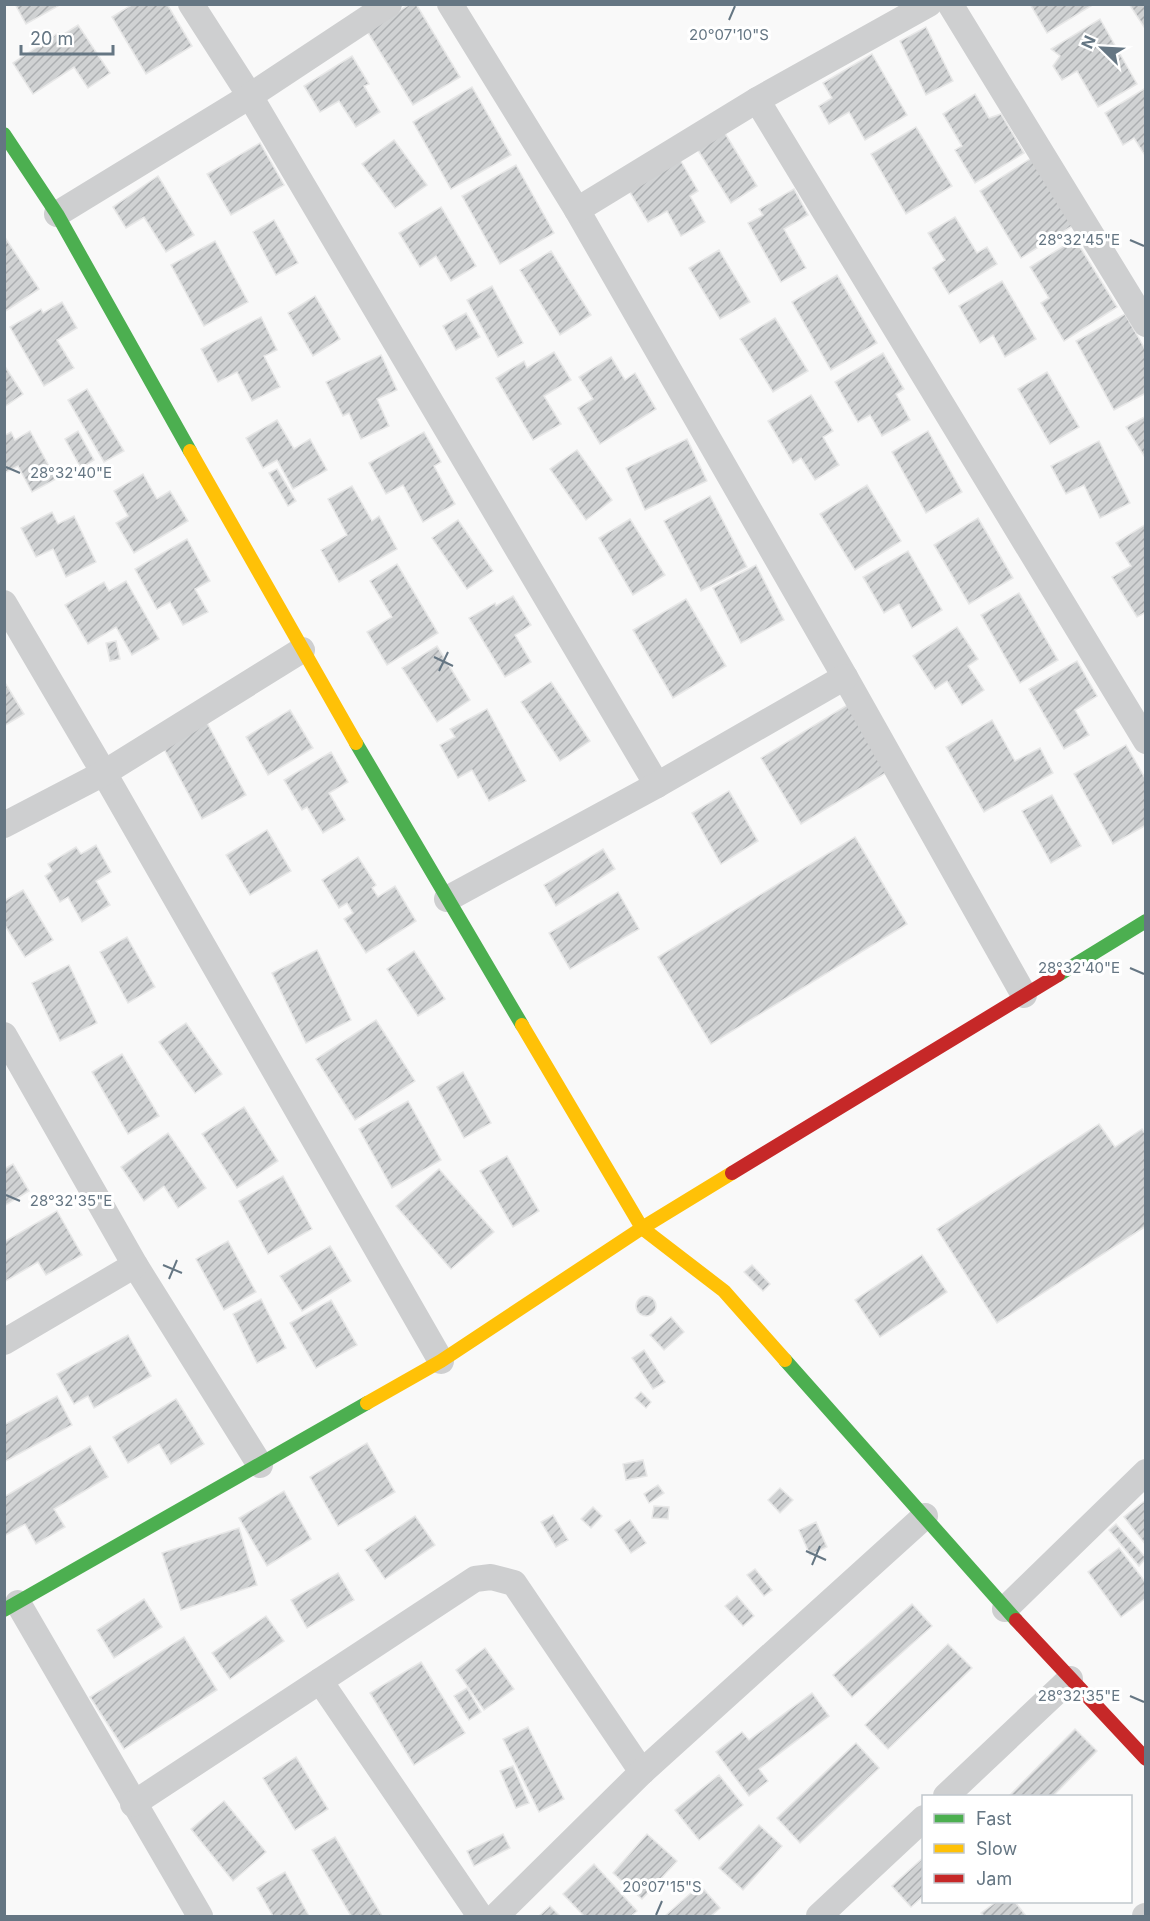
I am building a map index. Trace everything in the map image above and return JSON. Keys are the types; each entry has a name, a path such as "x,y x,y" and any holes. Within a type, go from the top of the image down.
{"street":[{"path":"190,4 250,96 657,785"},
{"path":"57,214 250,96 389,4"},
{"path":"450,4 577,210 845,677 1024,995"},
{"path":"577,210 757,100 929,4"},
{"path":"950,4 1146,324"},
{"path":"757,100 1146,741"},
{"path":"4,134 57,214 302,650 642,1228 724,1292 926,1516 1005,1609 1146,1759"},
{"path":"4,603 441,1361"},
{"path":"4,825 104,773 302,650"},
{"path":"447,899 657,785 845,677"},
{"path":"200,1917 11,1606 441,1361 642,1228 1146,921"},
{"path":"4,1035 12,1068 260,1465"},
{"path":"4,1342 135,1265"},
{"path":"1005,1609 1146,1472"},
{"path":"496,1917 642,1772 926,1516"},
{"path":"133,1804 475,1578 491,1577 514,1583 642,1772"},
{"path":"948,1795 1070,1679"},
{"path":"320,1681 480,1917"},
{"path":"819,1917 922,1820"}],"building":[{"path":"15,4 57,4 58,6 26,24"},
{"path":"133,4 167,4 192,46 146,74 112,17"},
{"path":"410,4 416,4 460,77 413,105 367,31"},
{"path":"1030,4 1094,4 1047,33"},
{"path":"1129,4 1146,4 1146,30"},
{"path":"1100,19 1137,84 1098,107 1077,71 1062,80 1053,66 1060,56 1051,49"},
{"path":"78,25 110,73 88,88 74,67 33,94 13,63 58,33 61,36"},
{"path":"926,27 953,81 926,95 900,41"},
{"path":"872,54 907,115 865,140 849,112 829,124 819,106 832,98 823,83"},
{"path":"352,56 369,84 364,86 380,112 356,127 339,101 320,112 304,86"},
{"path":"472,87 511,155 451,189 413,122"},
{"path":"1144,89 1146,92 1146,157 1134,138 1123,145 1105,113"},
{"path":"975,94 989,118 1001,114 1024,153 975,183 955,150 962,146 943,114"},
{"path":"916,127 952,186 906,214 871,154"},
{"path":"723,130 757,186 731,203 696,147"},
{"path":"394,140 427,185 395,208 362,164"},
{"path":"260,143 284,185 231,215 207,174"},
{"path":"1033,157 1074,225 1021,258 980,191"},
{"path":"679,158 698,191 690,196 705,222 681,236 667,211 648,222 628,189"},
{"path":"516,165 554,233 500,264 462,196"},
{"path":"158,176 194,235 166,252 144,217 126,228 113,207"},
{"path":"794,189 808,215 784,229 806,268 781,282 748,223 763,215 759,209"},
{"path":"441,207 476,266 451,281 436,256 420,267 399,233"},
{"path":"955,217 977,253 987,247 997,264 949,294 933,268 945,260 928,233"},
{"path":"274,220 298,263 276,275 253,232"},
{"path":"4,236 39,289 4,312"},
{"path":"1075,239 1117,307 1064,341 1041,303 1049,298 1030,267"},
{"path":"215,241 248,302 204,326 171,265"},
{"path":"719,250 750,302 720,319 689,268"},
{"path":"551,251 591,315 560,335 520,270"},
{"path":"837,275 877,343 831,370 792,302"},
{"path":"1002,281 1036,339 1005,357 993,335 980,343 959,306"},
{"path":"492,286 523,343 498,357 467,300"},
{"path":"315,296 340,339 313,356 288,313"},
{"path":"62,302 77,328 57,340 74,368 44,386 10,327 41,309 43,313"},
{"path":"466,313 480,337 456,350 443,326"},
{"path":"1125,314 1146,351 1146,393 1114,410 1076,341"},
{"path":"261,317 277,350 264,356 280,387 252,401 237,372 218,382 201,349"},
{"path":"775,318 808,371 773,392 740,339"},
{"path":"554,352 571,380 544,396 561,424 533,440 496,378 524,361 527,368"},
{"path":"883,353 904,389 896,394 910,420 882,436 870,415 858,422 835,382"},
{"path":"381,355 397,390 377,399 389,426 361,439 349,413 343,416 326,382"},
{"path":"611,357 625,380 635,373 656,409 600,444 578,408 593,399 579,377"},
{"path":"4,365 23,394 4,407"},
{"path":"1047,372 1079,427 1050,444 1018,389"},
{"path":"87,389 124,451 104,462 68,400"},
{"path":"811,395 833,431 823,437 839,465 815,480 801,458 793,463 768,421"},
{"path":"1146,416 1146,459 1126,427"},
{"path":"277,420 294,449 310,439 327,470 293,489 277,460 263,468 246,438"},
{"path":"30,431 56,479 32,492 18,466 4,473 4,436 11,432 15,440"},
{"path":"78,431 94,460 81,468 65,439"},
{"path":"928,431 962,492 926,513 892,452"},
{"path":"424,432 441,462 434,466 455,504 423,522 403,485 386,494 369,463"},
{"path":"687,439 707,481 645,510 626,468"},
{"path":"1099,441 1130,503 1100,518 1084,485 1066,494 1051,466"},
{"path":"577,450 612,500 586,520 550,469"},
{"path":"277,469 296,501 288,506 269,473"},
{"path":"143,474 157,499 170,491 188,521 134,553 116,523 128,516 114,491"},
{"path":"867,485 901,541 855,570 820,514"},
{"path":"352,486 372,521 379,516 397,549 339,582 321,550 347,535 328,499"},
{"path":"710,496 747,567 701,591 664,521"},
{"path":"52,512 58,524 74,516 96,562 66,577 53,549 36,557 21,528"},
{"path":"978,518 1013,578 969,604 934,545"},
{"path":"630,519 665,575 633,595 599,538"},
{"path":"458,520 493,571 467,589 432,538"},
{"path":"1146,524 1146,612 1137,617 1112,577 1131,566 1116,543"},
{"path":"187,539 210,581 195,589 208,612 183,625 170,602 157,609 135,569"},
{"path":"908,551 942,610 912,628 899,604 884,613 863,577"},
{"path":"397,564 438,633 387,665 367,632 392,617 370,581"},
{"path":"756,565 784,620 741,643 713,588"},
{"path":"126,581 159,639 132,655 116,627 88,644 65,605 104,582 109,591"},
{"path":"1019,593 1058,660 1020,683 981,615"},
{"path":"513,596 531,625 515,635 531,662 505,677 469,618"},
{"path":"686,599 726,666 673,698 633,630"},
{"path":"957,627 978,659 968,666 984,690 962,705 947,681 935,689 913,656"},
{"path":"116,641 120,659 110,661 106,643"},
{"path":"437,646 470,700 437,722 402,668"},
{"path":"1077,661 1097,696 1075,710 1089,735 1064,749 1029,689"},
{"path":"4,681 24,714 4,726"},
{"path":"551,682 590,741 560,761 521,702"},
{"path":"849,704 889,771 801,824 761,758"},
{"path":"487,709 526,781 489,801 472,770 458,778 440,745 455,737 450,729"},
{"path":"290,710 313,748 268,775 246,737"},
{"path":"992,720 1015,761 1040,748 1053,773 984,812 946,747"},
{"path":"207,723 246,795 202,819 163,747"},
{"path":"1126,745 1146,780 1146,825 1113,844 1074,774"},
{"path":"331,752 348,782 329,793 345,820 323,833 307,807 302,810 284,780"},
{"path":"729,791 758,841 721,864 692,813"},
{"path":"1052,795 1081,846 1051,863 1022,811"},
{"path":"267,830 291,871 250,895 226,855"},
{"path":"855,837 907,924 711,1044 658,957"},
{"path":"96,845 111,872 96,881 110,905 82,922 68,897 60,902 45,876 52,871 48,864 76,847 81,854"},
{"path":"603,849 615,869 556,906 544,885"},
{"path":"358,857 376,885 372,888 378,897 395,886 416,921 366,953 344,919 353,913 347,903 339,908 322,880"},
{"path":"23,890 53,940 25,957 4,924 4,901"},
{"path":"618,892 639,929 570,969 549,933"},
{"path":"127,937 155,987 128,1003 100,952"},
{"path":"317,950 351,1020 306,1043 272,973"},
{"path":"414,951 445,999 418,1016 387,969"},
{"path":"69,965 97,1023 60,1041 32,983"},
{"path":"376,1020 415,1081 355,1120 316,1059"},
{"path":"186,1023 222,1074 195,1093 159,1042"},
{"path":"122,1054 159,1116 128,1134 92,1072"},
{"path":"463,1072 491,1123 464,1138 437,1087"},
{"path":"408,1101 441,1160 392,1188 359,1129"},
{"path":"244,1107 278,1161 237,1188 202,1134"},
{"path":"1099,1124 1115,1147 1142,1129 1146,1135 1146,1226 997,1323 937,1229"},
{"path":"168,1133 206,1188 178,1208 164,1186 144,1201 121,1167"},
{"path":"507,1156 539,1211 513,1227 480,1171"},
{"path":"13,1164 29,1191 4,1206 4,1169"},
{"path":"439,1169 494,1232 451,1269 396,1206"},
{"path":"283,1176 312,1229 268,1254 239,1201"},
{"path":"57,1211 82,1255 46,1275 38,1262 4,1282 4,1242"},
{"path":"228,1241 256,1292 224,1310 196,1259"},
{"path":"330,1246 351,1281 302,1311 280,1276"},
{"path":"922,1255 947,1292 880,1337 855,1300"},
{"path":"752,1265 770,1284 763,1291 744,1272"},
{"path":"642,1296 650,1296 656,1302 656,1310 650,1316 642,1316 636,1310 636,1302"},
{"path":"261,1299 286,1348 257,1363 233,1314"},
{"path":"331,1300 357,1345 316,1368 290,1323"},
{"path":"671,1317 684,1332 664,1350 650,1335"},
{"path":"128,1335 151,1376 94,1408 88,1396 74,1404 57,1374"},
{"path":"644,1350 665,1382 653,1389 632,1358"},
{"path":"641,1392 651,1402 646,1408 635,1398"},
{"path":"57,1396 72,1425 4,1462 4,1425"},
{"path":"176,1399 204,1444 171,1464 159,1444 128,1463 113,1437"},
{"path":"367,1443 395,1492 338,1526 310,1477"},
{"path":"90,1446 108,1477 54,1509 65,1527 36,1544 25,1524 4,1536 4,1497"},
{"path":"643,1460 647,1476 626,1480 623,1464"},
{"path":"658,1485 664,1493 649,1503 644,1494"},
{"path":"780,1488 793,1500 780,1513 768,1500"},
{"path":"284,1491 311,1539 267,1566 239,1518"},
{"path":"1146,1500 1146,1545 1124,1517"},
{"path":"654,1506 669,1507 668,1519 652,1518"},
{"path":"593,1507 602,1516 591,1528 581,1519"},
{"path":"553,1515 568,1540 556,1547 541,1522"},
{"path":"415,1516 435,1545 385,1579 365,1550"},
{"path":"630,1520 646,1543 631,1553 615,1530"},
{"path":"816,1522 827,1547 810,1555 799,1530"},
{"path":"1116,1524 1146,1558 1139,1566 1109,1530"},
{"path":"239,1528 257,1585 181,1610 162,1553"},
{"path":"1119,1548 1146,1583 1146,1598 1121,1617 1088,1572"},
{"path":"755,1569 772,1590 764,1596 747,1575"},
{"path":"338,1573 354,1600 307,1628 291,1600"},
{"path":"737,1596 754,1616 743,1626 725,1606"},
{"path":"144,1599 162,1627 114,1658 97,1630"},
{"path":"912,1604 932,1626 852,1697 833,1675"},
{"path":"266,1616 284,1641 230,1679 212,1653"},
{"path":"184,1637 217,1690 124,1749 90,1697"},
{"path":"948,1644 972,1668 888,1749 865,1725"},
{"path":"485,1648 514,1689 484,1710 456,1670"},
{"path":"421,1662 465,1733 414,1765 370,1693"},
{"path":"467,1688 481,1712 469,1720 454,1696"},
{"path":"812,1693 829,1716 759,1769 768,1781 749,1796 716,1752 742,1732 749,1740"},
{"path":"528,1727 564,1799 539,1812 503,1739"},
{"path":"1075,1729 1097,1751 1054,1795 1010,1795"},
{"path":"856,1743 879,1768 800,1843 777,1818"},
{"path":"296,1757 328,1809 295,1830 263,1778"},
{"path":"513,1766 529,1803 516,1808 500,1771"},
{"path":"719,1775 743,1805 699,1840 675,1810"},
{"path":"224,1801 266,1852 233,1881 191,1829"},
{"path":"759,1825 782,1846 743,1890 719,1868"},
{"path":"503,1834 510,1848 474,1866 467,1851"},
{"path":"647,1834 677,1861 642,1899 613,1873"},
{"path":"335,1837 382,1916 351,1916 312,1850"},
{"path":"922,1859 922,1897 911,1907 892,1886"},
{"path":"594,1864 637,1911 631,1916 584,1916 563,1894"},
{"path":"285,1872 309,1916 273,1916 257,1888"},
{"path":"700,1885 720,1908 711,1916 665,1916"},
{"path":"995,1903 1016,1903 1026,1916 984,1916 981,1913"},
{"path":"550,1906 560,1916 539,1916"}],"traffic: fast":[{"path":"4,134 57,214 190,451"},
{"path":"356,743 522,1025"},
{"path":"1058,975 1146,921"},
{"path":"785,1360 1016,1620"},
{"path":"4,1610 367,1403"}],"traffic: slow":[{"path":"190,451 356,743"},
{"path":"522,1025 642,1228 724,1291 785,1360"},
{"path":"367,1403 441,1361 642,1228 732,1173"}],"traffic: jam":[{"path":"732,1173 1058,975"},
{"path":"1016,1620 1146,1759"}]}
